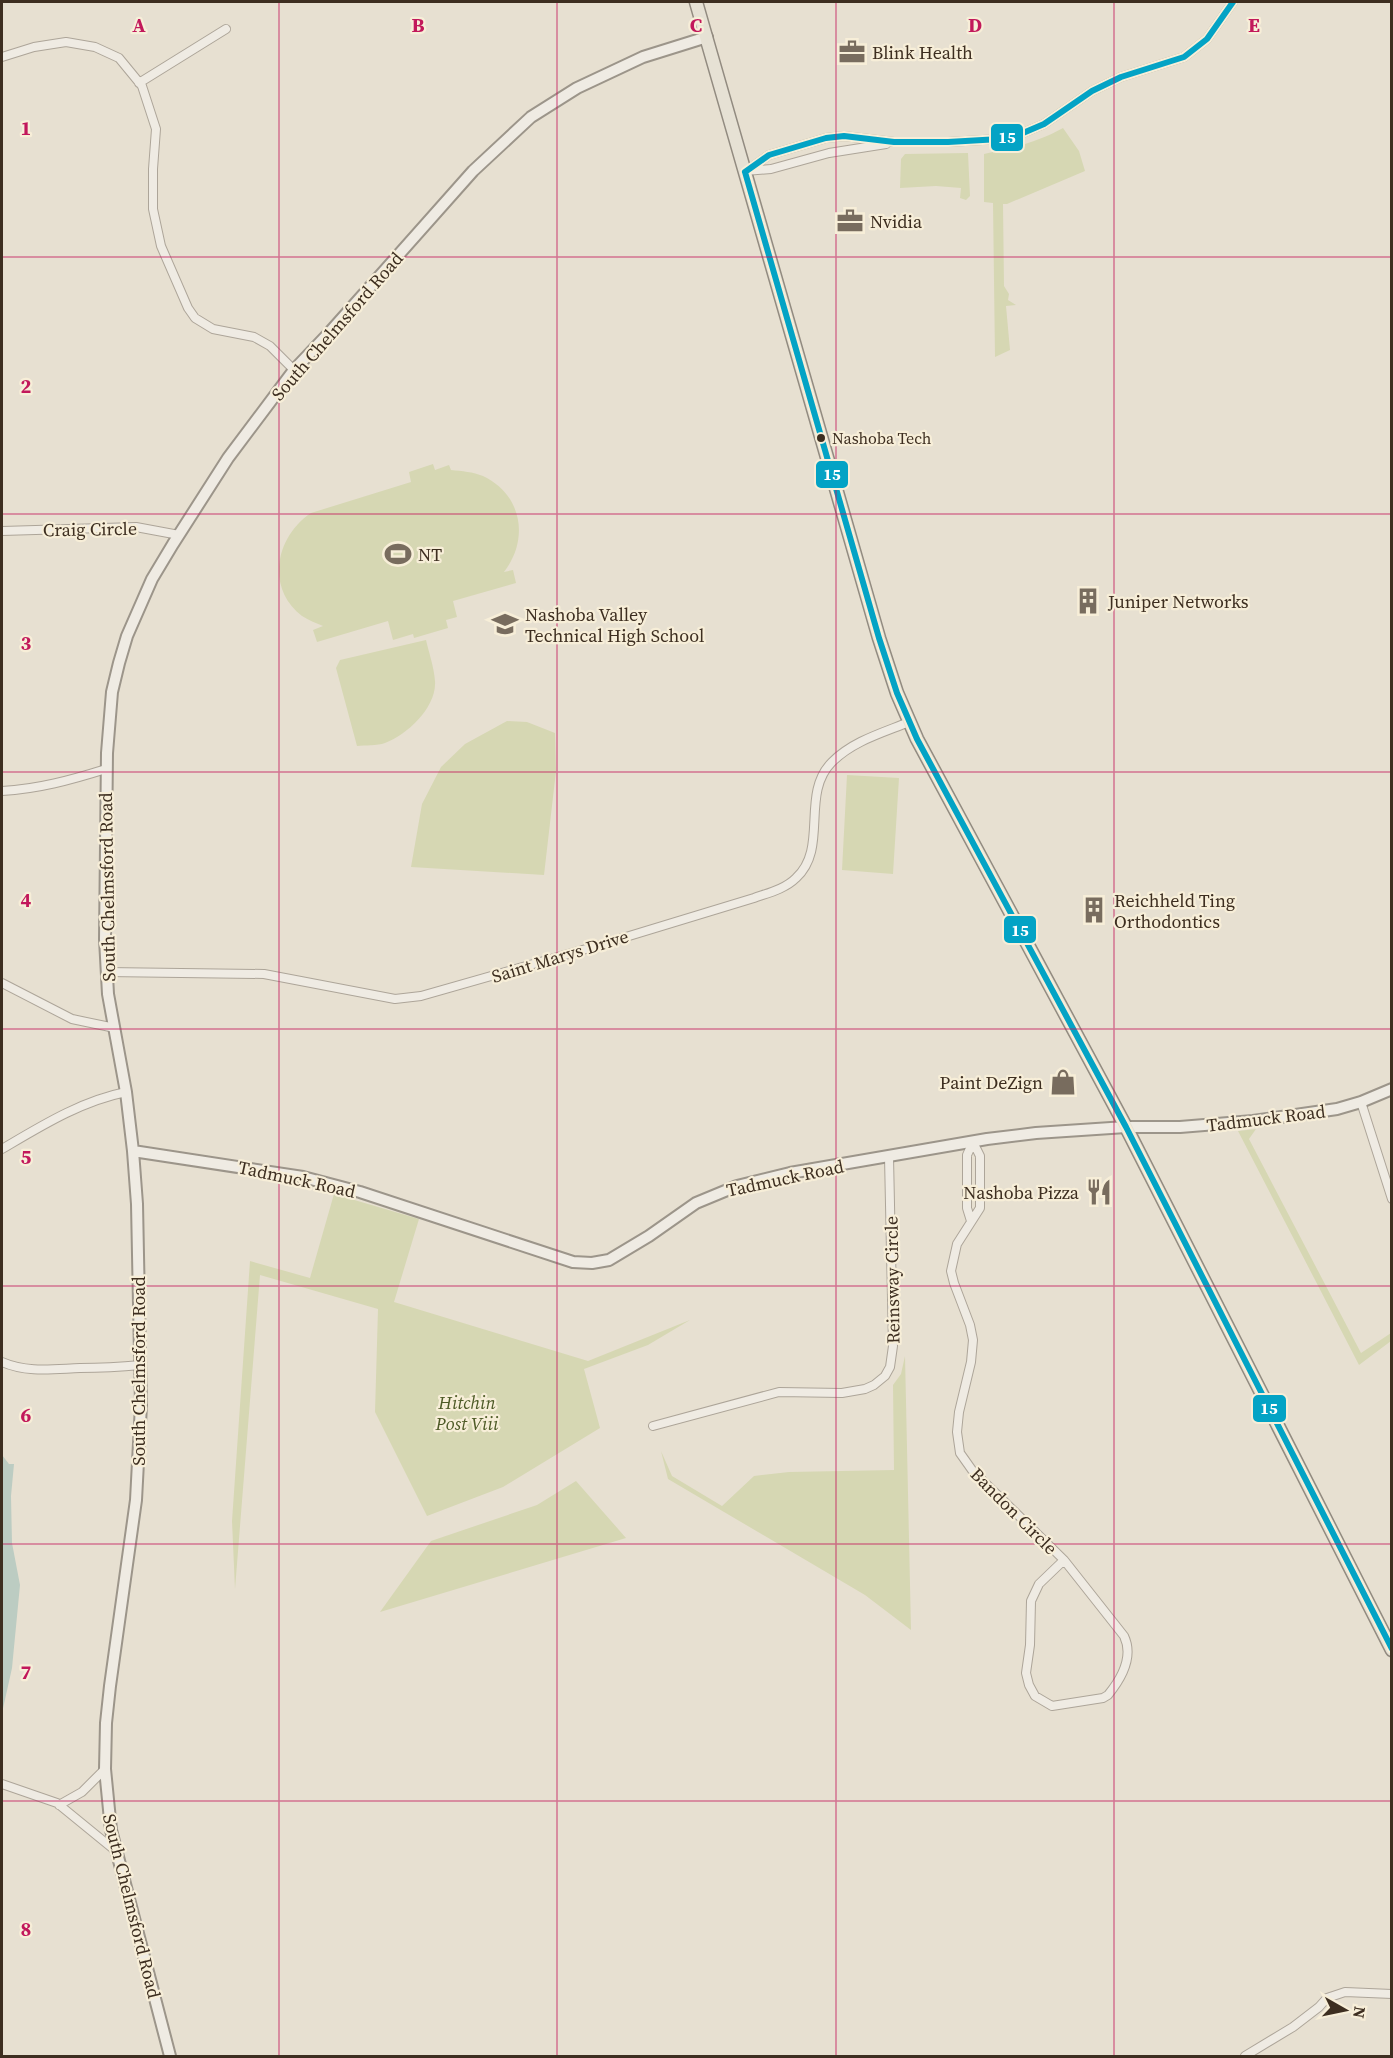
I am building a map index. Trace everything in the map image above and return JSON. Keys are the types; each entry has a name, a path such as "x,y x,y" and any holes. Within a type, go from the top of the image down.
{"main road":[{"path":"696,2 879,638 891,677 909,722 1125,1127 1392,1650"},
{"name":"South Chelmsford Road","path":"170,2056 117,1852 107,1807 105,1769 108,1704 139,1465 141,1365 137,1204 133,1151 126,1092 106,972 106,769 112,692 126,636 153,579 228,458 294,370 473,171 531,117 577,88 643,57 706,37"},
{"name":"Tadmuck Road","path":"133,1151 303,1177 360,1192 573,1262 592,1263 609,1260 649,1236 696,1203 729,1189 790,1173 1036,1133 1125,1127 1180,1127 1242,1122 1337,1109 1392,1089"}],"street":[{"path":"745,171 771,169 829,153 894,142 1000,139 1044,124 1092,91 1121,77 1181,60 1191,54 1214,31 1233,2"},
{"path":"139,82 226,28"},
{"path":"2,57 34,47 66,42 95,47 119,58 139,82 156,129 153,209 165,257 188,308 195,318 213,329 254,337 270,345 294,370"},
{"path":"745,171 769,155 826,138 844,136 894,142"},
{"name":"Craig Circle","path":"2,531 136,527 179,535"},
{"name":"Saint Marys Drive","path":"106,972 264,974 395,999 421,996 754,898 779,889 796,878 809,861 814,834 818,784 831,763 863,740 909,722"},
{"path":"2,791 64,783 106,769"},
{"path":"2,983 72,1019 115,1028"},
{"path":"2,1149 79,1107 103,1096 126,1092"},
{"path":"1361,1102 1392,1198"},
{"path":"971,1221 967,1208 967,1155 973,1142"},
{"name":"Bandon Circle","path":"973,1142 980,1155 980,1203 978,1213 957,1244 951,1264 952,1277 970,1325 973,1347 957,1425 958,1447 963,1459 972,1470 1064,1560 1124,1636 1129,1651 1129,1659 1112,1690 1103,1698 1059,1706 1046,1703 1035,1696 1026,1672 1033,1594 1039,1584 1064,1560"},
{"name":"Reinsway Circle","path":"653,1426 779,1392 842,1393 865,1389 885,1376 890,1367 894,1346 889,1157"},
{"path":"2,1362 12,1367 28,1370 114,1368 141,1365"},
{"path":"59,1805 82,1792 105,1769"},
{"path":"2,1784 59,1805 117,1852"},
{"path":"1245,2056 1293,2027 1327,1998 1345,1992 1392,1994"}],"green space":[{"path":"1063,128 1079,151 1085,171 1003,204 1004,286 1009,294 1008,300 1016,305 1006,306 1010,350 995,357 993,203 984,202 984,154 1025,144"},
{"path":"968,153 970,196 966,200 960,198 961,188 936,186 900,188 901,159 905,154"},
{"name":"NT","path":"433,464 435,470 449,465 451,470 483,476 507,495 514,506 519,533 512,559 504,572 513,570 516,583 453,601 457,617 446,620 448,628 414,638 413,634 393,640 388,621 317,642 313,630 323,626 302,616 290,604 279,577 283,548 290,535 311,513 411,482 409,472"},
{"path":"426,640 435,681 431,701 426,710 411,727 394,739 382,744 357,746 336,668 340,660"},
{"path":"507,721 527,722 555,733 556,771 544,875 411,867 422,804 441,767 465,744"},
{"path":"847,775 899,778 893,874 842,870"},
{"path":"1256,1129 1249,1139 1361,1353 1391,1333 1391,1341 1359,1365 1238,1131"},
{"name":"Hitchin Post Viii","path":"334,1194 419,1219 394,1302 588,1361 690,1320 648,1345 584,1369 600,1428 503,1487 427,1516 375,1412 378,1309 260,1275 235,1589 232,1521 250,1261 310,1278"},
{"path":"905,1356 911,1630 865,1595 668,1479 661,1451 672,1476 722,1506 754,1476 789,1472 894,1470 893,1385 901,1374"},
{"path":"576,1481 626,1538 380,1612 431,1541 537,1505"}],"shaded area":[{"path":"2,1455 9,1464 14,1464 11,1496 12,1543 20,1585 12,1668 2,1713"}],"transit line":[{"name":"15","path":"745,172 769,155 826,138 844,136 894,142 948,142 1000,139 1023,133 1044,124 1092,91 1121,77 1184,57 1207,39 1233,2"},
{"name":"15","path":"745,172 879,638 897,693 917,739 1126,1127 1392,1649"}],"place":[{"name":"Blink Health","path":"852,52"},
{"name":"Nvidia","path":"850,221"},
{"name":"Nashoba Tech","path":"821,438"},
{"name":"NT","path":"398,554"},
{"name":"Juniper Networks","path":"1088,601"},
{"name":"Nashoba Valley Technical High School","path":"505,624"},
{"name":"Reichheld Ting Orthodontics","path":"1094,910"},
{"name":"Paint DeZign","path":"1063,1082"},
{"name":"Nashoba Pizza","path":"1099,1192"}]}
